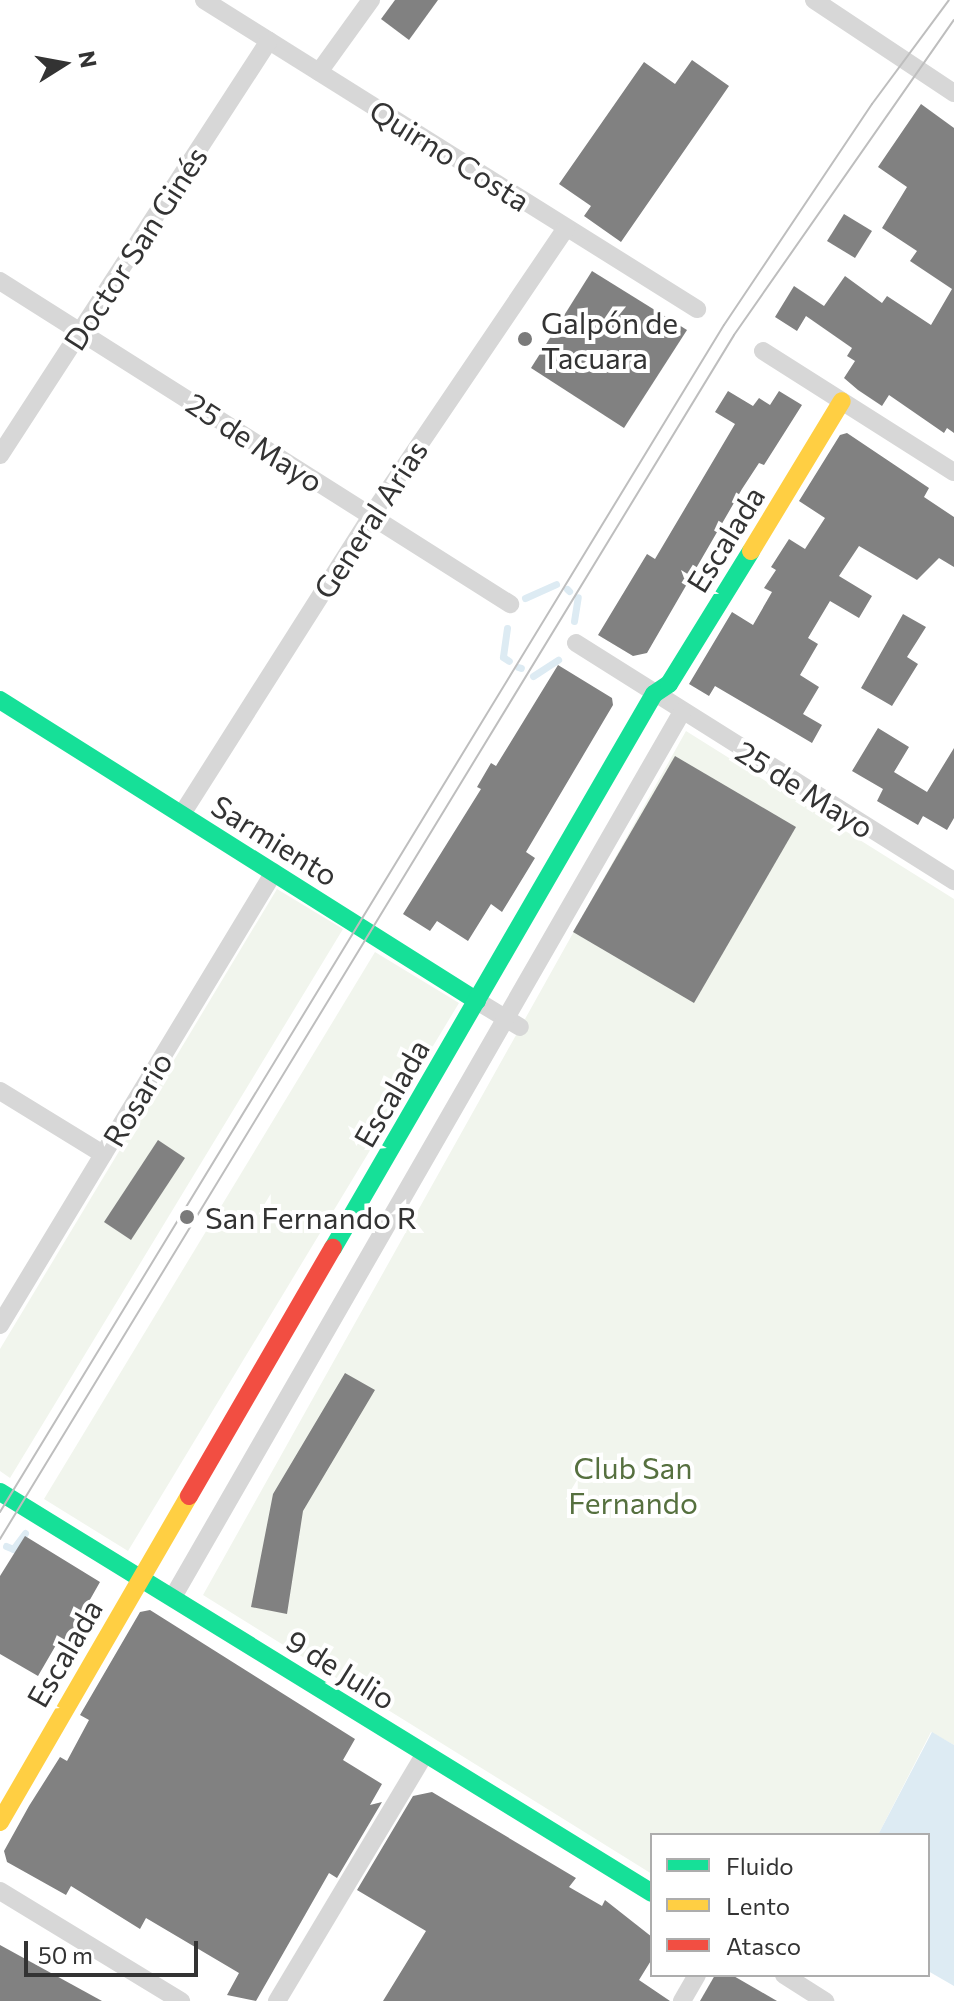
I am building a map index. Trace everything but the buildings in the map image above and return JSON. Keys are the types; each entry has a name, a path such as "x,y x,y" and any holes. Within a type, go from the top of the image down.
{"street":[{"name":"Quirno Costa","path":"204,0 697,309"},
{"path":"319,72 371,0"},
{"path":"814,0 954,93"},
{"name":"Doctor San Ginés","path":"0,455 269,41"},
{"name":"General Arias","path":"182,814 371,516 566,228"},
{"name":"25 de Mayo","path":"0,281 510,604"},
{"path":"763,351 954,472"},
{"name":"Escalada","path":"0,1822 654,694 669,684 842,401"},
{"name":"25 de Mayo","path":"576,643 954,880"},
{"name":"Sarmiento","path":"0,700 513,1023"},
{"name":"Escalada","path":"173,1597 513,1023 682,712"},
{"name":"Rosario","path":"0,1325 274,872"},
{"path":"0,1091 103,1154"},
{"name":"9 de Julio","path":"0,1492 138,1580 173,1597 424,1755 650,1892"},
{"path":"277,2001 424,1755"},
{"path":"0,1891 181,2001"},
{"path":"682,2001 696,1977"},
{"path":"787,1977 825,2001"}],"green space":[{"name":"Club San Fernando","path":"686,731 954,899 954,1745 931,1732 879,1833 650,1833 650,1873 203,1595"},
{"path":"277,889 343,929 10,1478 0,1471 0,1349"},
{"path":"375,952 459,1003 128,1551 44,1499"}],"shaded area":[{"path":"932,1732 954,1745 954,1986 930,1972 930,1833 879,1833"}],"waterway":[{"path":"525,598 556,584"},
{"path":"574,621 578,597"},
{"path":"507,628 503,657 509,661"},
{"path":"533,676 558,660"},
{"path":"6,1546 13,1549 25,1533"}],"tram line":[{"path":"0,1512 724,325 872,104 949,0"},
{"path":"0,1539 734,335 954,20"}],"traffic: fast":[{"path":"333,1248 654,694 669,684 751,551"},
{"path":"0,700 477,1001"},
{"path":"0,1492 650,1892"}],"traffic: slow":[{"path":"751,551 842,401"},
{"path":"0,1822 189,1496"}],"traffic: jam":[{"path":"189,1496 333,1248"}],"place":[{"name":"Galpón de Tacuara","path":"525,339"},
{"name":"San Fernando R","path":"187,1217"}]}
